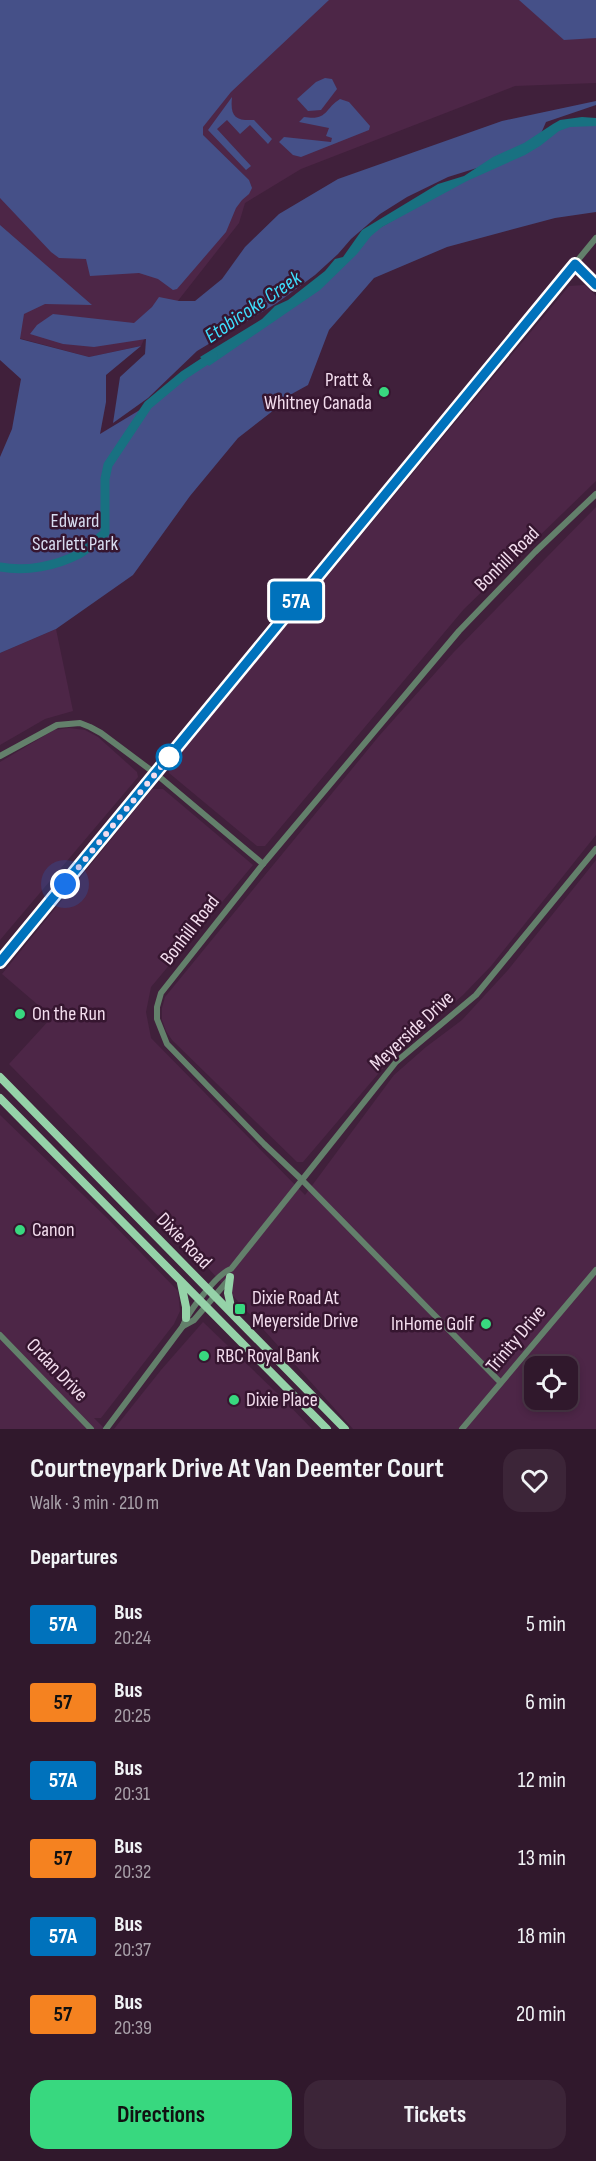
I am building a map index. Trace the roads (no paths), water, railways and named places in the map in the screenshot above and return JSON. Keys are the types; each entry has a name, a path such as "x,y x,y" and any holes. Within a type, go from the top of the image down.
{"main road":[{"name":"Dixie Road","path":"0,1077 345,1429"},
{"name":"Dixie Road","path":"0,1098 327,1429"},
{"path":"231,1273 228,1293 234,1315"},
{"path":"180,1281 186,1307 185,1322"}],"street":[{"path":"0,962 596,238"},
{"path":"575,264 596,285"},
{"name":"Bonhill Road","path":"500,1382 301,1179 261,1142 167,1044 157,1019 157,1007 161,993 263,864 459,631 535,552 596,494"},
{"path":"0,756 57,725 80,723 101,732 156,774 263,864"},
{"name":"Meyerside Drive","path":"106,1429 185,1322 203,1304 215,1296 301,1179 396,1062 485,985 596,849"},
{"name":"Trinity Drive","path":"462,1429 596,1270"},
{"name":"Meyerside Drive","path":"203,1304 208,1289 223,1271 231,1273"},
{"name":"Ordan Drive","path":"0,1335 91,1429"}],"waterway":[{"name":"Etobicoke Creek","path":"0,567 20,569 61,562 82,552 105,533 105,479 108,465 148,405 184,375 213,356"}],"place":[{"name":"Pratt & Whitney Canada","path":"384,392"},
{"name":"On the Run","path":"20,1014"},
{"name":"Canon","path":"20,1230"},
{"name":"Dixie Road At Meyerside Drive","path":"240,1309"},
{"name":"InHome Golf","path":"486,1324"},
{"name":"RBC Royal Bank","path":"204,1356"},
{"name":"Dixie Place","path":"234,1400"}],"park label":[{"name":"Edward Scarlett Park","path":"75,532"}]}
